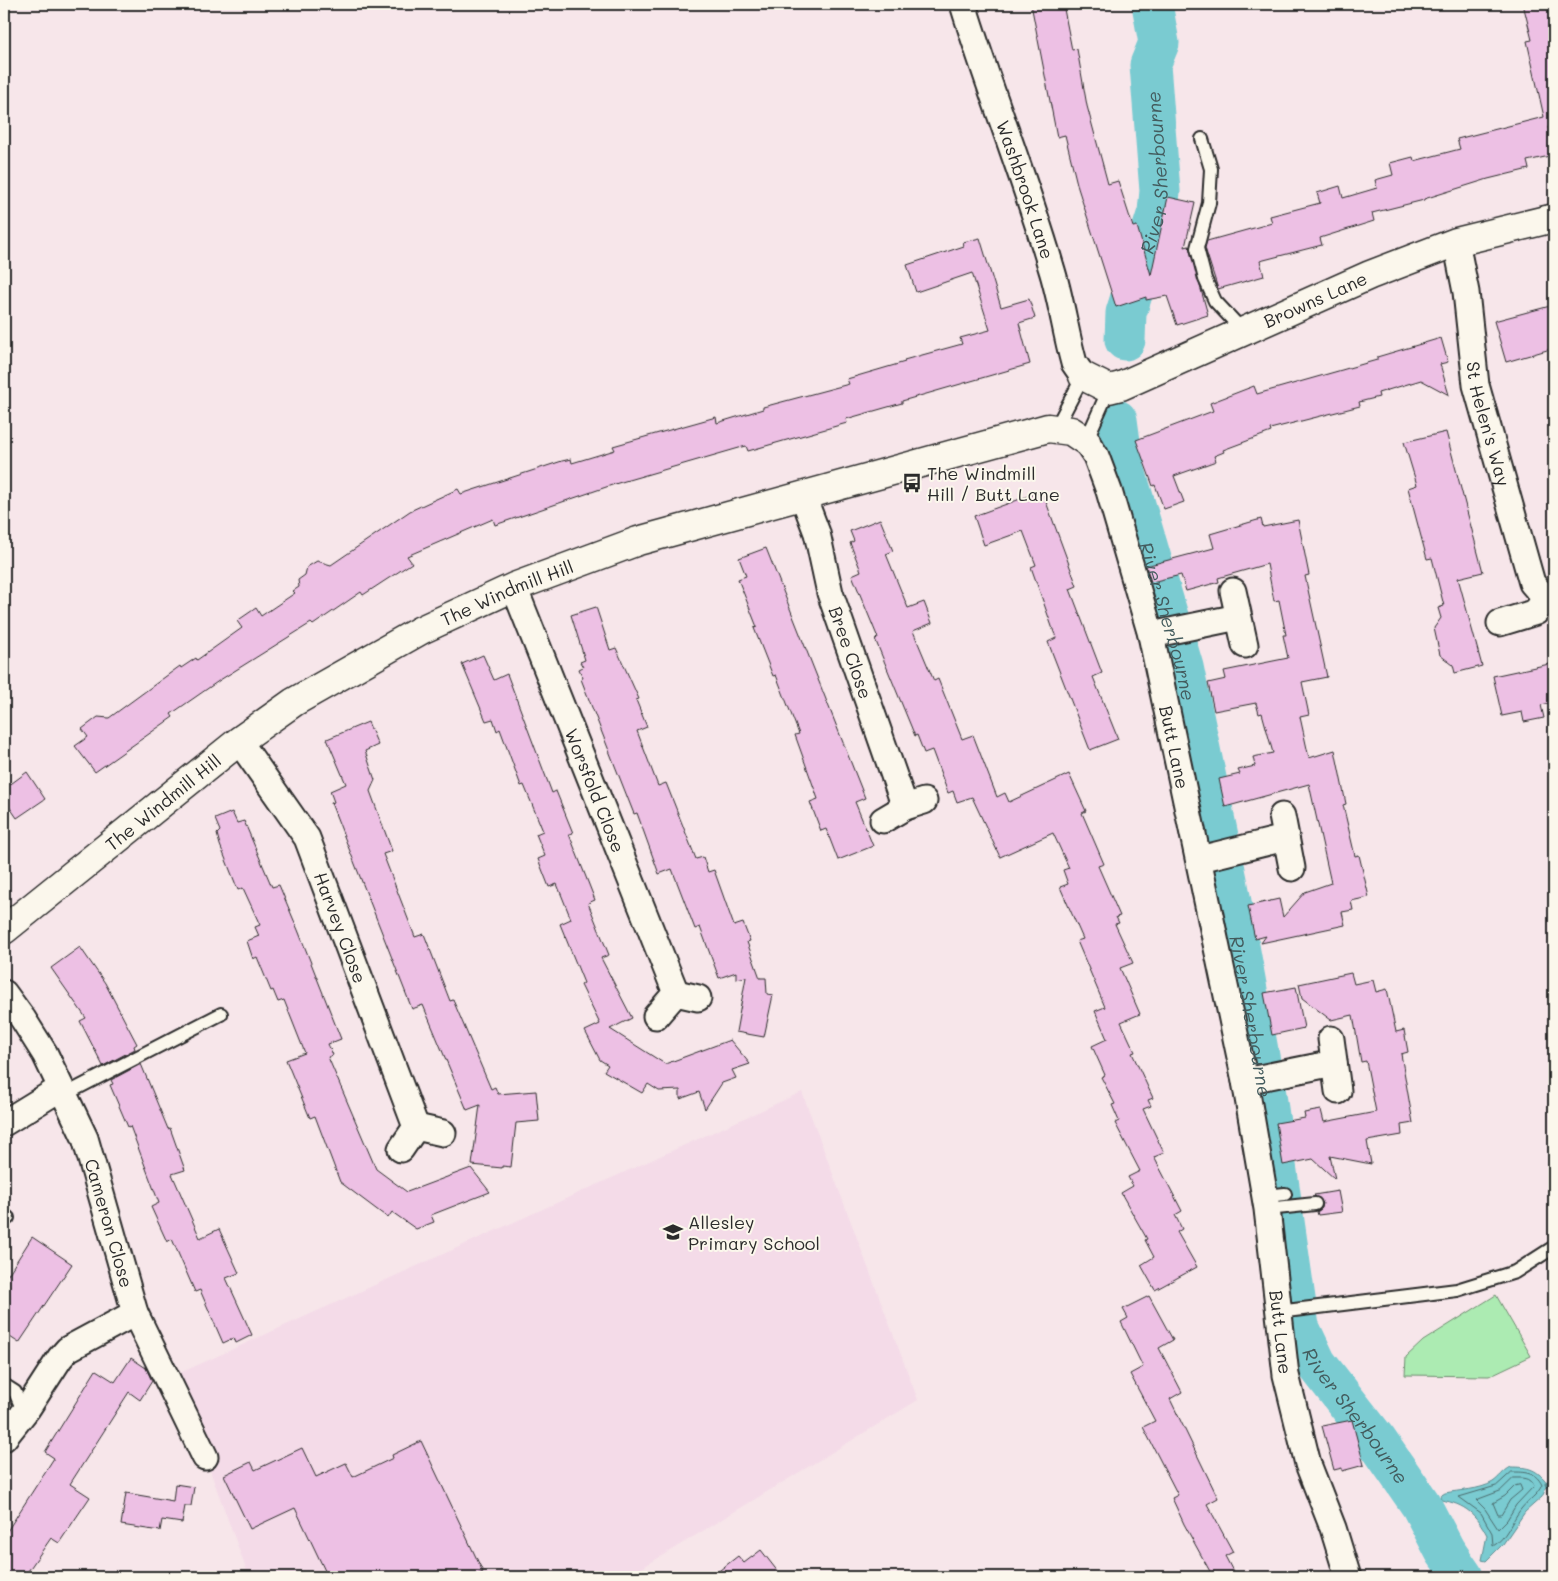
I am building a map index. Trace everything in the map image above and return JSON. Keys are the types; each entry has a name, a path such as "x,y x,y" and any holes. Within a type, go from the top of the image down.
{"street":[{"name":"Washbrook Lane","path":"963,4 986,80 1026,185 1052,269 1074,363 1083,376"},
{"name":"Browns Lane","path":"1109,389 1129,383 1370,275 1456,242 1554,218"},
{"name":"St Helen's Way","path":"1456,242 1466,292 1476,385 1532,583 1550,600 1536,612 1500,622"},
{"path":"1083,376 1109,389"},
{"path":"1056,428 1070,431 1086,442"},
{"name":"The Windmill Hill","path":"4,930 239,741 294,702 421,630 514,587 638,541 1039,431 1056,428"},
{"name":"Butt Lane","path":"1086,442 1096,456 1165,632 1216,855 1258,1078 1277,1201 1286,1375 1308,1464 1333,1528 1348,1577"},
{"name":"Bree Close","path":"803,496 817,533 830,593 915,804 883,820"},
{"name":"Worsfold Close","path":"514,587 687,996 656,1016"},
{"path":"1233,591 1245,645"},
{"path":"1165,632 1238,617"},
{"name":"Harvey Close","path":"239,741 307,838 416,1127"},
{"path":"1216,855 1283,827 1292,868"},
{"name":"Cameron Close","path":"4,993 23,1019 63,1091 85,1138 136,1313 206,1457"},
{"path":"1331,1039 1338,1091"},
{"path":"1258,1078 1334,1063"},
{"path":"4,1123 63,1091"},
{"path":"401,1149 416,1127 443,1133"},
{"path":"4,1438 24,1413 60,1358 68,1350 136,1313"}],"lane":[{"path":"1202,139 1211,169 1209,203 1197,248 1205,279 1215,301 1244,332"},
{"path":"1056,428 1083,376"},
{"path":"1086,442 1109,389"},
{"path":"63,1091 221,1014"},
{"path":"1277,1201 1315,1204"},
{"path":"1283,1311 1456,1290 1515,1272 1554,1248"},
{"path":"4,1385 14,1392 24,1413"}],"shaded area":[{"name":"Allesley Primary School","path":"802,1092 918,1400 627,1577 249,1577 205,1457 180,1373"}],"green space":[{"path":"1496,1295 1531,1356 1489,1376 1405,1375 1406,1357 1423,1341"}],"water":[{"path":"1511,1467 1532,1470 1540,1475 1548,1484 1542,1497 1525,1512 1503,1544 1486,1561 1482,1560 1487,1535 1479,1521 1463,1507 1441,1500 1440,1496 1445,1493 1488,1485"}],"building":[{"path":"1031,4 1063,4 1072,50 1077,49 1087,106 1108,184 1118,181 1133,227 1137,226 1151,275 1168,197 1195,203 1185,247 1189,246 1208,315 1177,325 1167,296 1146,300 1146,297 1116,307 1078,188 1065,135 1057,137"},
{"path":"1523,4 1554,4 1554,126 1548,127 1554,155 1527,161 1529,169 1488,179 1424,200 1372,213 1374,221 1320,238 1322,245 1260,261 1264,276 1218,289 1205,248 1207,241 1272,223 1270,216 1320,203 1317,193 1340,186 1343,198 1377,188 1375,180 1393,175 1390,163 1413,157 1414,161 1460,149 1457,139 1544,117 1527,41 1532,40"},
{"path":"980,238 1001,307 1029,299 1035,318 1019,323 1030,364 846,419 847,423 748,451 746,446 618,483 495,525 493,519 407,556 412,563 363,595 361,592 313,625 311,623 220,680 171,714 173,717 95,772 75,746 88,737 82,729 98,717 109,718 180,666 181,668 196,658 197,660 242,628 237,621 256,608 261,616 295,593 293,591 299,587 298,580 305,575 307,567 317,561 331,565 410,511 458,489 461,494 562,461 571,459 572,463 615,450 613,446 716,417 717,423 763,409 763,407 849,384 847,379 905,362 904,360 962,344 960,338 990,330 972,273 916,292 907,265 964,246 963,242"},
{"path":"1554,305 1554,348 1506,362 1494,321"},
{"path":"1441,338 1448,362 1440,364 1449,395 1421,380 1378,393 1379,397 1359,402 1360,406 1270,429 1271,432 1223,450 1224,452 1214,456 1216,461 1174,476 1184,502 1164,509 1155,485 1153,486 1136,440 1213,411 1210,403 1254,386 1257,394 1377,360 1377,357"},
{"path":"1446,432 1483,572 1458,578 1482,666 1455,673 1453,665 1440,655 1434,628 1441,618 1438,608 1444,606 1432,558 1427,559 1408,488 1417,485 1404,442"},
{"path":"1042,491 1077,586 1070,589 1102,673 1093,677 1118,739 1090,750 1048,642 1056,638 1031,567 1036,565 1023,531 984,545 974,516"},
{"path":"880,519 893,551 886,554 908,608 924,602 932,623 913,631 934,681 938,679 962,739 973,735 997,797 1005,793 1009,802 1069,774 1086,811 1082,813 1104,864 1098,866 1120,916 1116,917 1119,923 1115,924 1133,963 1120,968 1140,1014 1121,1022 1135,1052 1132,1053 1153,1098 1148,1100 1151,1106 1143,1109 1164,1153 1154,1157 1182,1211 1175,1215 1182,1229 1177,1232 1197,1267 1155,1290 1141,1265 1154,1257 1145,1240 1147,1239 1121,1193 1133,1186 1128,1177 1140,1171 1115,1123 1119,1121 1112,1105 1115,1104 1101,1077 1105,1075 1092,1046 1107,1039 1095,1011 1105,1007 1077,941 1083,939 1060,887 1068,884 1063,870 1069,868 1053,833 1000,857 972,797 957,802 953,791 948,793 932,750 924,753 917,735 915,736 875,639 878,638 852,575 861,571 850,543 854,541 850,531"},
{"path":"1261,519 1263,527 1298,520 1309,575 1305,576 1327,677 1302,682 1309,715 1300,717 1309,758 1335,750 1346,804 1343,805 1355,856 1359,855 1369,897 1351,901 1353,910 1342,912 1345,925 1261,943 1266,936 1255,939 1248,906 1279,899 1283,917 1305,892 1331,883 1309,784 1225,807 1219,779 1240,774 1238,770 1255,766 1253,757 1273,753 1262,713 1259,714 1256,703 1214,711 1208,683 1226,679 1224,671 1288,658 1283,635 1286,635 1279,600 1274,601 1267,564 1218,578 1219,582 1186,591 1181,575 1151,582 1146,566 1214,548 1210,534"},
{"path":"766,548 865,798 855,802 873,846 838,860 826,829 821,831 810,802 818,799 795,735 799,734 776,675 773,676 754,628 757,627 738,579 746,576 739,558"},
{"path":"596,607 610,650 616,648 639,699 636,700 647,727 637,731 658,786 666,783 696,859 703,857 708,872 714,870 734,926 743,923 750,941 747,942 760,978 766,978 767,994 773,995 764,1037 736,1032 746,977 736,979 736,972 719,978 700,927 695,929 672,869 659,874 637,813 634,814 593,710 581,679 583,678 579,669 583,667 580,662 585,660 571,615"},
{"path":"483,655 494,680 507,674 552,793 556,791 573,833 569,834 595,900 588,903 609,955 601,958 632,1018 610,1029 665,1064 730,1040 750,1064 732,1070 736,1078 722,1083 705,1109 699,1092 680,1099 680,1090 659,1091 648,1084 642,1093 604,1071 608,1065 600,1060 585,1031 600,1024 581,985 584,983 560,924 571,919 557,884 549,887 538,859 545,856 536,834 543,831 524,785 521,786 500,729 497,731 493,719 486,721 462,664"},
{"path":"1554,663 1554,702 1541,705 1544,718 1524,722 1522,712 1502,716 1493,676"},
{"path":"368,722 378,745 365,751 375,780 370,791 392,851 383,854 415,937 424,934 450,1001 453,1000 491,1089 495,1087 498,1094 536,1091 539,1121 516,1123 511,1167 472,1165 480,1105 467,1110 423,1005 412,1009 331,803 334,802 330,791 346,784 327,739"},
{"path":"27,772 45,799 17,818 4,799 4,789"},
{"path":"232,812 237,823 244,821 272,887 279,885 298,930 341,1039 328,1044 333,1055 328,1057 376,1169 407,1192 471,1168 490,1192 431,1215 434,1222 416,1229 392,1212 388,1218 340,1182 315,1116 310,1118 286,1060 305,1053 284,1000 278,1002 273,990 271,991 257,957 253,959 247,941 259,936 255,927 260,925 243,888 238,890 220,845 217,834 220,831 215,819"},
{"path":"80,947 105,983 137,1044 134,1046 135,1049 103,1066 80,1021 86,1018 51,968"},
{"path":"1351,973 1354,984 1373,980 1376,992 1387,989 1396,1032 1404,1030 1408,1052 1401,1054 1413,1123 1401,1125 1402,1135 1367,1141 1371,1164 1330,1156 1335,1179 1313,1159 1283,1165 1276,1123 1305,1118 1304,1113 1321,1110 1324,1122 1376,1112 1366,1061 1361,1062 1353,1015 1331,1020 1302,998 1299,984"},
{"path":"1296,987 1304,1028 1272,1035 1264,993"},
{"path":"141,1064 168,1129 170,1128 185,1170 172,1174 200,1238 219,1229 239,1273 226,1278 252,1335 236,1343 234,1338 223,1343 200,1290 195,1292 172,1239 167,1242 151,1207 159,1203 130,1126 128,1127 110,1085 113,1084 111,1080"},
{"path":"1338,1191 1342,1212 1318,1215 1317,1212 1322,1208 1323,1203 1314,1195"},
{"path":"32,1237 72,1264 19,1343 4,1333 4,1281"},
{"path":"1149,1296 1173,1340 1159,1348 1182,1392 1170,1399 1218,1498 1207,1504 1233,1552 1225,1556 1236,1577 1213,1577 1184,1524 1172,1498 1178,1495 1143,1427 1155,1421 1130,1374 1143,1367 1121,1322 1128,1318 1123,1309"},
{"path":"131,1358 146,1368 152,1381 140,1400 129,1392 70,1484 90,1497 59,1543 51,1538 24,1577 4,1577 4,1536 54,1458 45,1452 96,1370 115,1382"},
{"path":"1352,1420 1364,1465 1342,1471 1342,1468 1334,1470 1322,1426"},
{"path":"421,1441 483,1572 472,1577 328,1577 295,1508 250,1529 224,1475 251,1462 255,1470 302,1448 316,1477 346,1463 353,1477 393,1458 392,1455"},
{"path":"175,1484 194,1487 191,1506 185,1506 182,1523 162,1520 160,1531 121,1525 126,1493 173,1501"},
{"path":"761,1550 782,1577 711,1577 738,1556 744,1563"}],"waterway":[{"name":"River Sherbourne","path":"1125,340 1126,313 1158,212 1160,191 1150,65 1159,43 1152,4"},
{"name":"River Sherbourne","path":"1117,420 1123,464 1183,667 1227,880 1266,1095 1299,1327 1316,1363 1376,1440 1421,1505 1445,1551 1463,1577"},
{"path":"1548,1484 1554,1482"}],"place":[{"name":"The Windmill Hill / Butt Lane","path":"912,483"},
{"name":"Allesley Primary School","path":"673,1232"}]}
